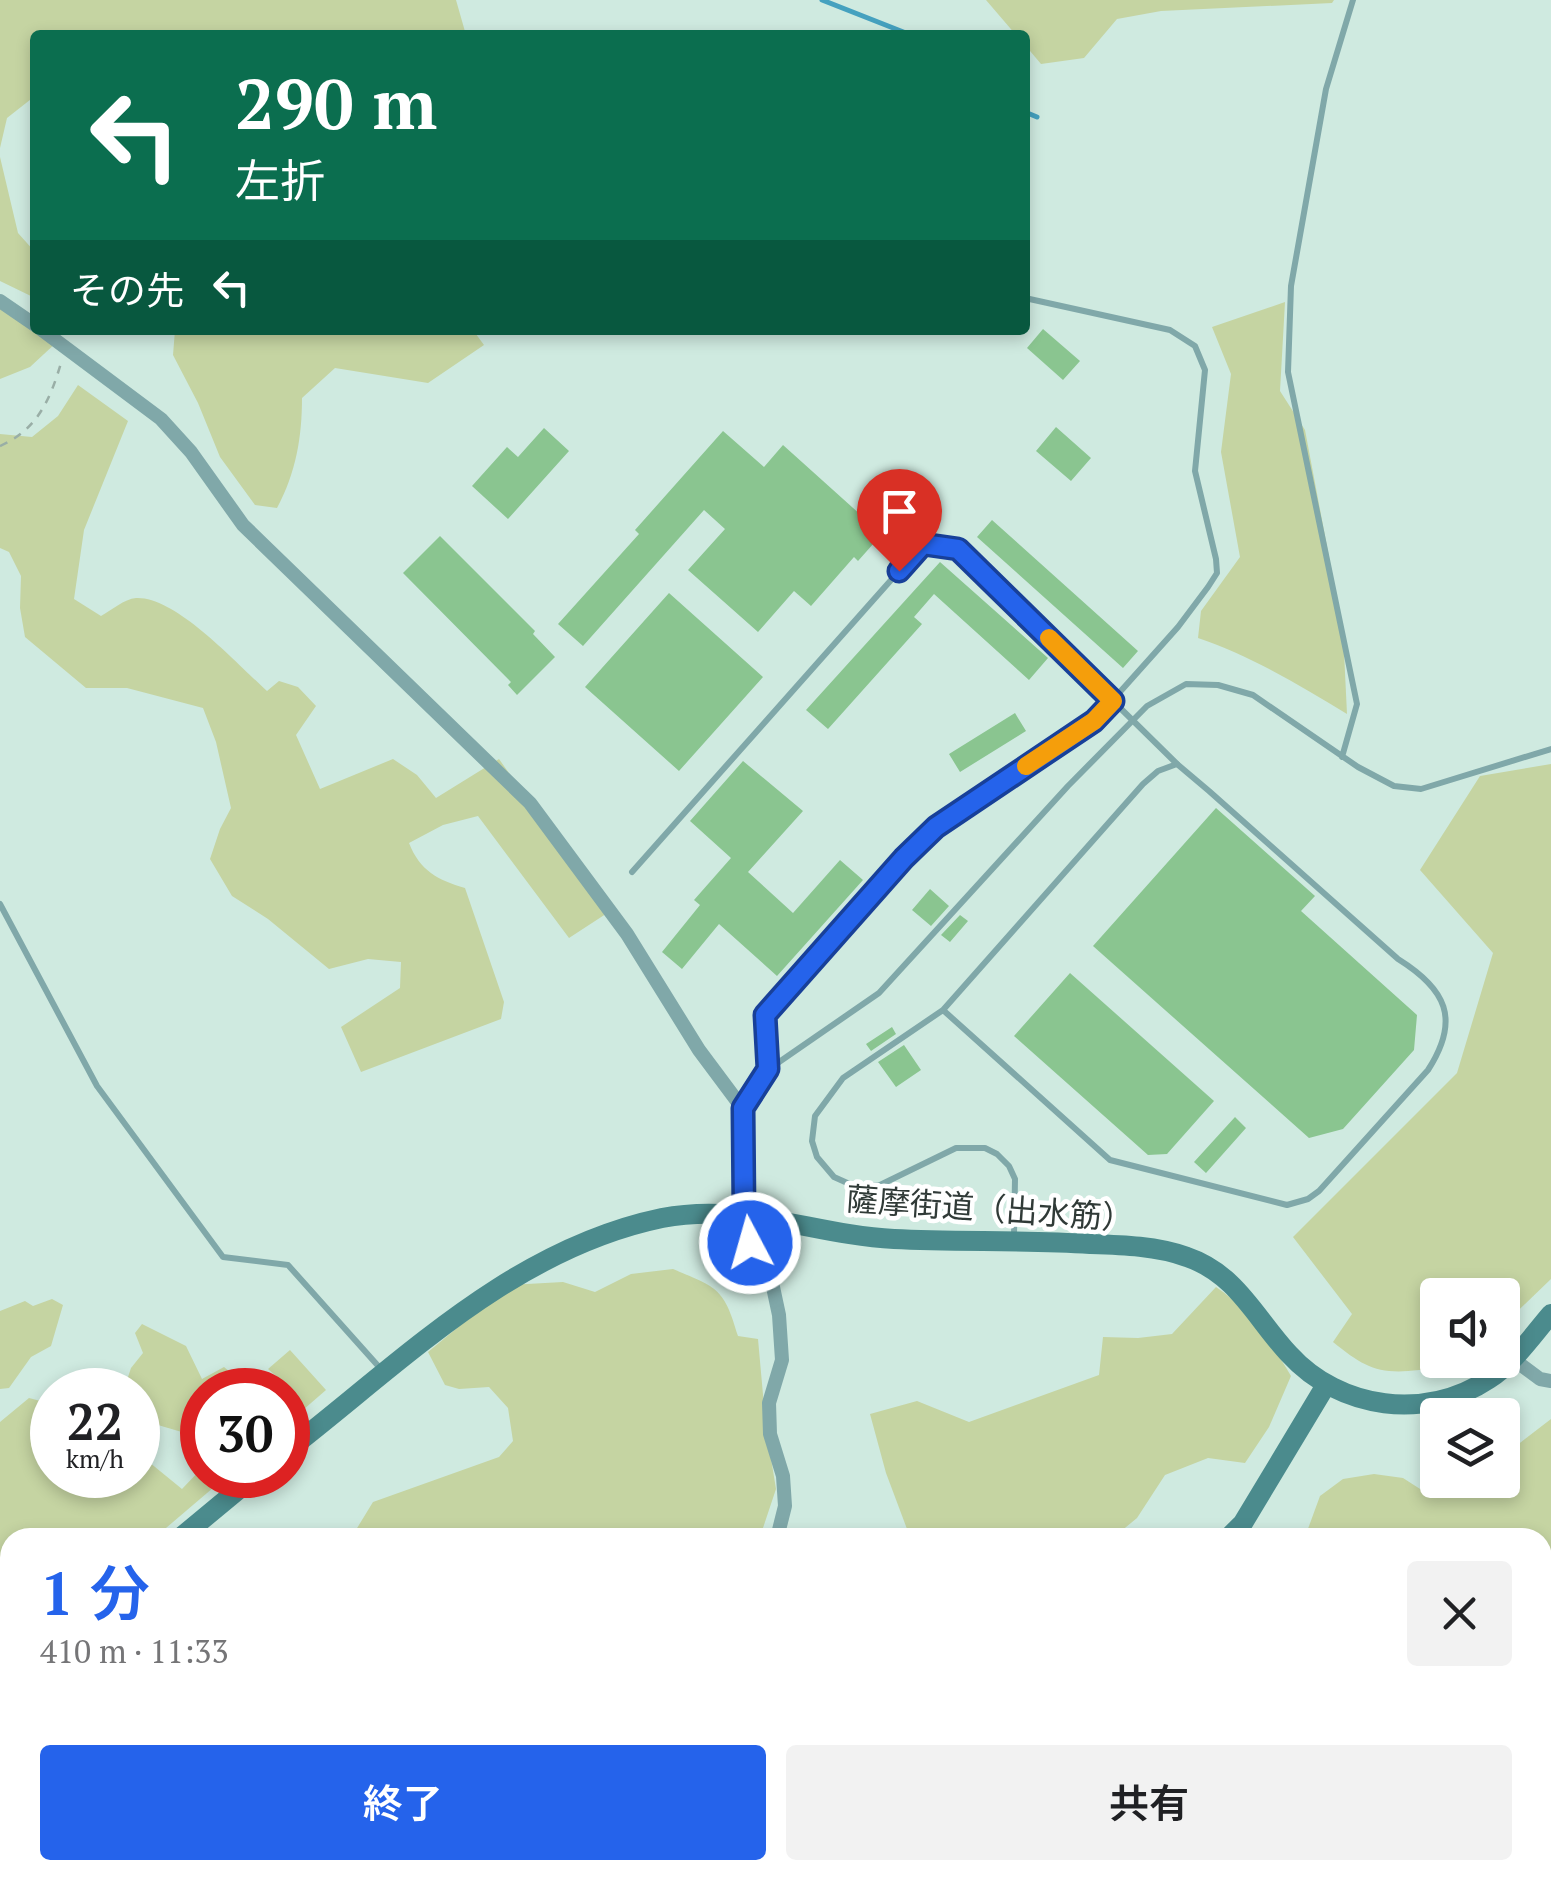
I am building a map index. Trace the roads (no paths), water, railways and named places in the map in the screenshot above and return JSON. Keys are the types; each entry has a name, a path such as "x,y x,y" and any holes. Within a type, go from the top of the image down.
{"street":[{"path":"0,301 30,322"},
{"path":"49,335 161,419 191,452 242,525 530,803 627,934 698,1050 743,1108 744,1213 750,1243 773,1288 779,1315 782,1360 769,1404 770,1434 782,1476 784,1506 779,1528"},
{"name":"薩摩街道（出水筋）","path":"310,1432 478,1300 561,1251 662,1218 744,1213 894,1239 1137,1246 1187,1257 1209,1267 1243,1296 1292,1358 1326,1385 1383,1404 1426,1404 1466,1392 1491,1378"},
{"name":"薩摩街道（出水筋）","path":"1520,1350 1551,1314"},
{"path":"1520,1365 1540,1379 1551,1381"},
{"path":"1238,1528 1326,1385"},
{"path":"192,1528 228,1498"}],"lane":[{"path":"1342,757 1356,704 1288,372 1291,286 1326,90 1354,0"},
{"path":"768,1069 765,1015 904,858 936,827 1094,721 1178,627 1216,573 1195,470 1205,370 1195,346 1170,330 1030,299"},
{"path":"632,872 923,544 958,549 1177,764 1398,959 1426,977 1445,1010 1446,1033 1428,1070 1320,1191 1287,1205 1110,1160 942,1010"},
{"path":"743,1108 768,1069 880,993 1115,738 1147,706 1186,684 1218,685 1253,695 1342,757 1394,786 1421,790 1551,748"},
{"path":"1013,1240 1015,1179 997,1154 984,1148 956,1148 880,1185 865,1187 834,1177 817,1158 812,1141 815,1116 843,1078 942,1010 1143,784 1158,771 1177,764"},
{"path":"0,904 97,1086 223,1257 288,1265 384,1373"}],"waterway":[{"path":"822,0 898,30"},
{"path":"1030,114 1037,117"}]}
